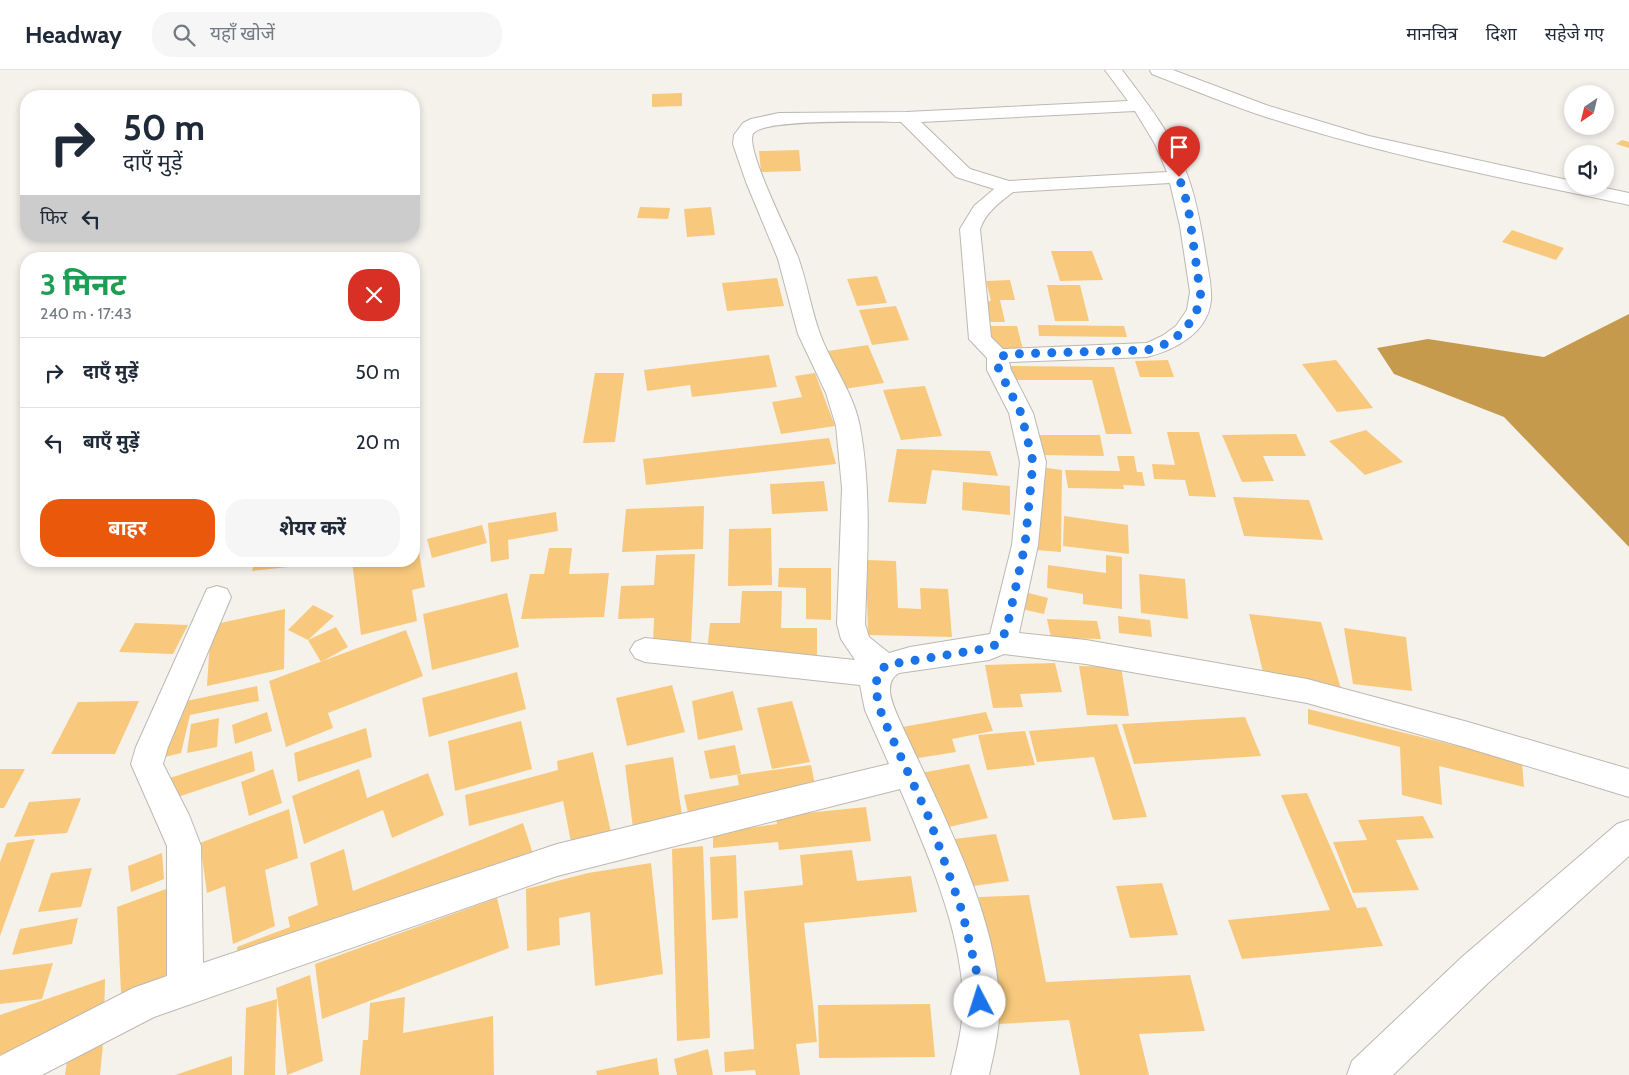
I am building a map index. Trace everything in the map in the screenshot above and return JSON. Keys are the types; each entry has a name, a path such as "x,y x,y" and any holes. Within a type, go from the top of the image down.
{"street":[{"path":"999,357 1010,354 1161,348 1182,332 1198,311 1201,298 1188,206 1179,177 1155,128 1113,70"},
{"path":"1158,70 1275,114 1356,137 1467,164 1629,199"},
{"path":"882,670 859,649 851,624 855,488 844,410 809,334 788,258 755,182 742,144 743,135 749,127 767,119 906,117 1139,106"},
{"path":"906,117 963,172 1008,187 1179,177"},
{"path":"999,357 980,338 970,229 974,218 982,208 1008,187"},
{"path":"999,357 997,363 999,370 1021,413 1033,462 1025,545 1007,627 1001,642"},
{"path":"185,990 184,846 177,826 153,781 147,764 152,747 217,597"},
{"path":"645,650 882,670 989,648 1001,642 1086,652 1307,691 1468,735 1629,783"},
{"path":"882,670 876,692 882,716 929,818 962,911 980,986 980,1018 970,1075"},
{"path":"2,1075 146,1001 185,990 557,860 908,773"},
{"path":"1366,1075 1475,970 1629,835"}],"shaded area":[{"path":"1629,314 1629,547 1504,417 1394,374 1377,348 1428,339 1544,357"}],"building":[{"path":"682,93 682,106 652,107 652,94"},
{"path":"1622,140 1629,142 1629,148 1616,144"},
{"path":"799,150 801,171 761,172 759,151"},
{"path":"640,207 670,208 668,219 637,218"},
{"path":"711,207 715,235 687,237 684,209"},
{"path":"1512,230 1564,248 1556,260 1502,242"},
{"path":"1051,251 1092,251 1103,280 1060,281"},
{"path":"877,276 887,303 857,306 847,279"},
{"path":"777,278 784,306 727,311 722,283"},
{"path":"1010,280 1015,300 1000,300 1005,322 987,322 982,301 991,301 986,281"},
{"path":"1047,285 1080,285 1089,321 1055,321"},
{"path":"896,306 909,340 872,345 859,310"},
{"path":"1038,325 1124,326 1127,337 1039,336"},
{"path":"987,326 1017,326 1023,350 993,350"},
{"path":"868,345 884,383 844,389 828,351"},
{"path":"769,355 777,387 692,397 690,385 647,391 644,370"},
{"path":"1168,360 1174,377 1140,377 1135,361"},
{"path":"1336,360 1373,408 1337,412 1302,364"},
{"path":"1010,366 1114,367 1132,434 1106,434 1092,380 1013,380"},
{"path":"595,373 624,373 615,442 583,443"},
{"path":"815,373 835,426 781,434 772,402 802,397 795,376"},
{"path":"925,386 942,436 901,440 883,390"},
{"path":"1366,430 1403,462 1365,475 1329,441"},
{"path":"1167,432 1199,432 1216,497 1189,496 1185,480 1154,479 1152,464 1175,465"},
{"path":"1296,434 1306,456 1263,456 1274,481 1242,482 1222,435"},
{"path":"1036,435 1100,435 1104,456 1038,455"},
{"path":"829,438 836,464 646,485 643,459"},
{"path":"897,449 990,451 998,476 932,470 926,504 888,502"},
{"path":"1117,456 1134,456 1137,472 1142,472 1145,486 1123,485 1124,489 1068,488 1065,470 1120,471"},
{"path":"1040,467 1062,470 1061,552 1036,550"},
{"path":"824,481 828,511 772,514 770,484"},
{"path":"963,482 1010,486 1010,515 962,510"},
{"path":"1233,497 1309,500 1323,540 1244,536"},
{"path":"704,506 703,549 622,552 626,509"},
{"path":"556,512 558,531 508,540 509,559 491,562 488,523"},
{"path":"1064,516 1128,525 1129,554 1063,546"},
{"path":"482,525 487,543 432,558 427,539"},
{"path":"771,528 772,585 728,586 729,529"},
{"path":"549,548 572,548 569,574 609,573 604,617 521,619 530,574 544,574"},
{"path":"695,554 691,645 653,645 654,618 618,619 621,586 654,585 656,555"},
{"path":"1106,555 1122,557 1122,609 1083,604 1083,594 1047,588 1048,565 1106,573"},
{"path":"420,558 425,587 412,590 417,621 361,635 353,567 420,567"},
{"path":"866,560 896,561 898,608 921,609 920,588 948,589 952,637 868,635"},
{"path":"253,567 288,567 252,571"},
{"path":"779,568 831,568 831,620 806,619 806,588 778,587"},
{"path":"1139,574 1185,579 1188,619 1141,613"},
{"path":"742,591 782,591 781,628 817,628 817,663 707,652 710,623 740,623"},
{"path":"1021,591 1048,598 1044,614 1017,608"},
{"path":"507,593 519,647 432,670 423,614"},
{"path":"313,605 334,616 308,640 288,630"},
{"path":"285,609 284,669 207,686 211,625"},
{"path":"1249,614 1321,622 1342,692 1263,672"},
{"path":"1118,616 1150,620 1152,637 1119,633"},
{"path":"1047,619 1097,621 1101,639 1051,638"},
{"path":"135,623 188,625 173,654 119,652"},
{"path":"336,627 348,647 321,662 308,640"},
{"path":"1344,628 1406,637 1412,691 1353,684"},
{"path":"406,630 423,676 328,713 333,728 286,747 269,681"},
{"path":"1055,663 1062,692 1020,694 1023,707 993,708 985,665"},
{"path":"1079,666 1121,667 1129,716 1087,715"},
{"path":"517,672 526,709 429,737 422,698"},
{"path":"672,685 685,732 627,746 616,698"},
{"path":"257,686 259,701 190,715 181,753 161,758 172,704"},
{"path":"733,691 743,730 698,740 692,701"},
{"path":"139,701 115,754 51,754 78,702"},
{"path":"792,701 810,762 772,769 757,708"},
{"path":"1308,709 1522,762 1524,787 1439,766 1442,805 1402,795 1400,747 1308,724"},
{"path":"267,712 272,731 235,744 232,725"},
{"path":"986,712 993,731 952,739 956,752 906,760 897,728"},
{"path":"1245,717 1261,756 1134,764 1122,724"},
{"path":"219,718 217,747 187,753 191,724"},
{"path":"521,721 532,769 455,791 448,741"},
{"path":"1117,724 1147,817 1113,820 1094,757 1037,762 1029,731"},
{"path":"366,728 372,757 298,782 294,753"},
{"path":"1025,731 1035,765 987,770 978,735"},
{"path":"735,745 741,774 710,779 704,751"},
{"path":"252,751 255,771 172,799 170,778"},
{"path":"593,752 613,841 573,852 563,801 469,826 465,795 558,770 557,761"},
{"path":"673,757 684,827 634,836 625,765"},
{"path":"969,764 988,818 940,829 921,773"},
{"path":"811,765 817,794 690,822 684,795 739,785 737,775"},
{"path":"0,769 25,769 4,808 0,808"},
{"path":"273,769 282,803 249,816 241,782"},
{"path":"359,769 367,798 428,773 444,815 392,838 383,810 304,844 292,796"},
{"path":"1307,793 1357,908 1366,907 1383,946 1242,959 1228,920 1330,910 1281,795"},
{"path":"81,798 67,833 14,837 29,802"},
{"path":"866,807 871,841 779,850 778,842 713,848 713,833 777,824 776,816"},
{"path":"289,809 298,858 265,870 275,926 233,944 225,886 207,893 200,843"},
{"path":"1423,816 1434,838 1396,840 1419,890 1353,893 1333,842 1367,840 1358,820"},
{"path":"523,823 535,860 238,960 237,947 290,927 288,917 318,905 310,863 344,849 353,891"},
{"path":"996,834 1009,881 966,887 954,839"},
{"path":"35,839 0,936 0,862 7,843"},
{"path":"703,846 710,1038 677,1041 672,849"},
{"path":"852,850 857,881 911,876 917,912 804,923 817,1042 796,1044 800,1075 756,1075 755,1070 725,1072 724,1052 754,1049 744,891 803,885 800,855"},
{"path":"162,853 164,879 131,892 128,866"},
{"path":"736,855 738,918 712,920 710,857"},
{"path":"651,863 663,974 595,986 590,912 559,918 560,945 527,951 526,889 588,873"},
{"path":"92,868 81,907 38,912 51,873"},
{"path":"1162,883 1178,935 1130,938 1116,886"},
{"path":"166,889 173,973 121,993 117,907"},
{"path":"1029,895 1046,982 1190,975 1205,1031 1139,1034 1149,1075 1080,1075 1069,1020 999,1024 979,897"},
{"path":"497,898 509,948 322,1019 315,964"},
{"path":"78,918 72,944 12,955 20,929"},
{"path":"53,963 42,999 0,1004 0,970"},
{"path":"310,975 323,1061 287,1075 276,988"},
{"path":"105,979 104,1020 0,1055 0,1015"},
{"path":"405,997 403,1033 493,1016 494,1075 360,1075 363,1040 368,1040 370,1003"},
{"path":"277,999 275,1075 244,1075 246,1008"},
{"path":"930,1004 935,1057 819,1058 818,1005"},
{"path":"103,1044 100,1075 65,1075 68,1054"},
{"path":"708,1049 713,1075 677,1075 674,1059"},
{"path":"232,1056 232,1075 175,1075"},
{"path":"657,1058 659,1075 597,1075 596,1071"}],"route":[{"path":"980,1002 980,986 962,911 929,818 882,716 876,692 877,675 886,665 900,661 989,648 1001,642 1007,627 1025,545 1027,508 1033,462 1021,413 999,370 997,363 999,357 1010,354 1147,350 1161,348 1173,341 1198,311 1201,298 1188,206 1179,177"}]}
